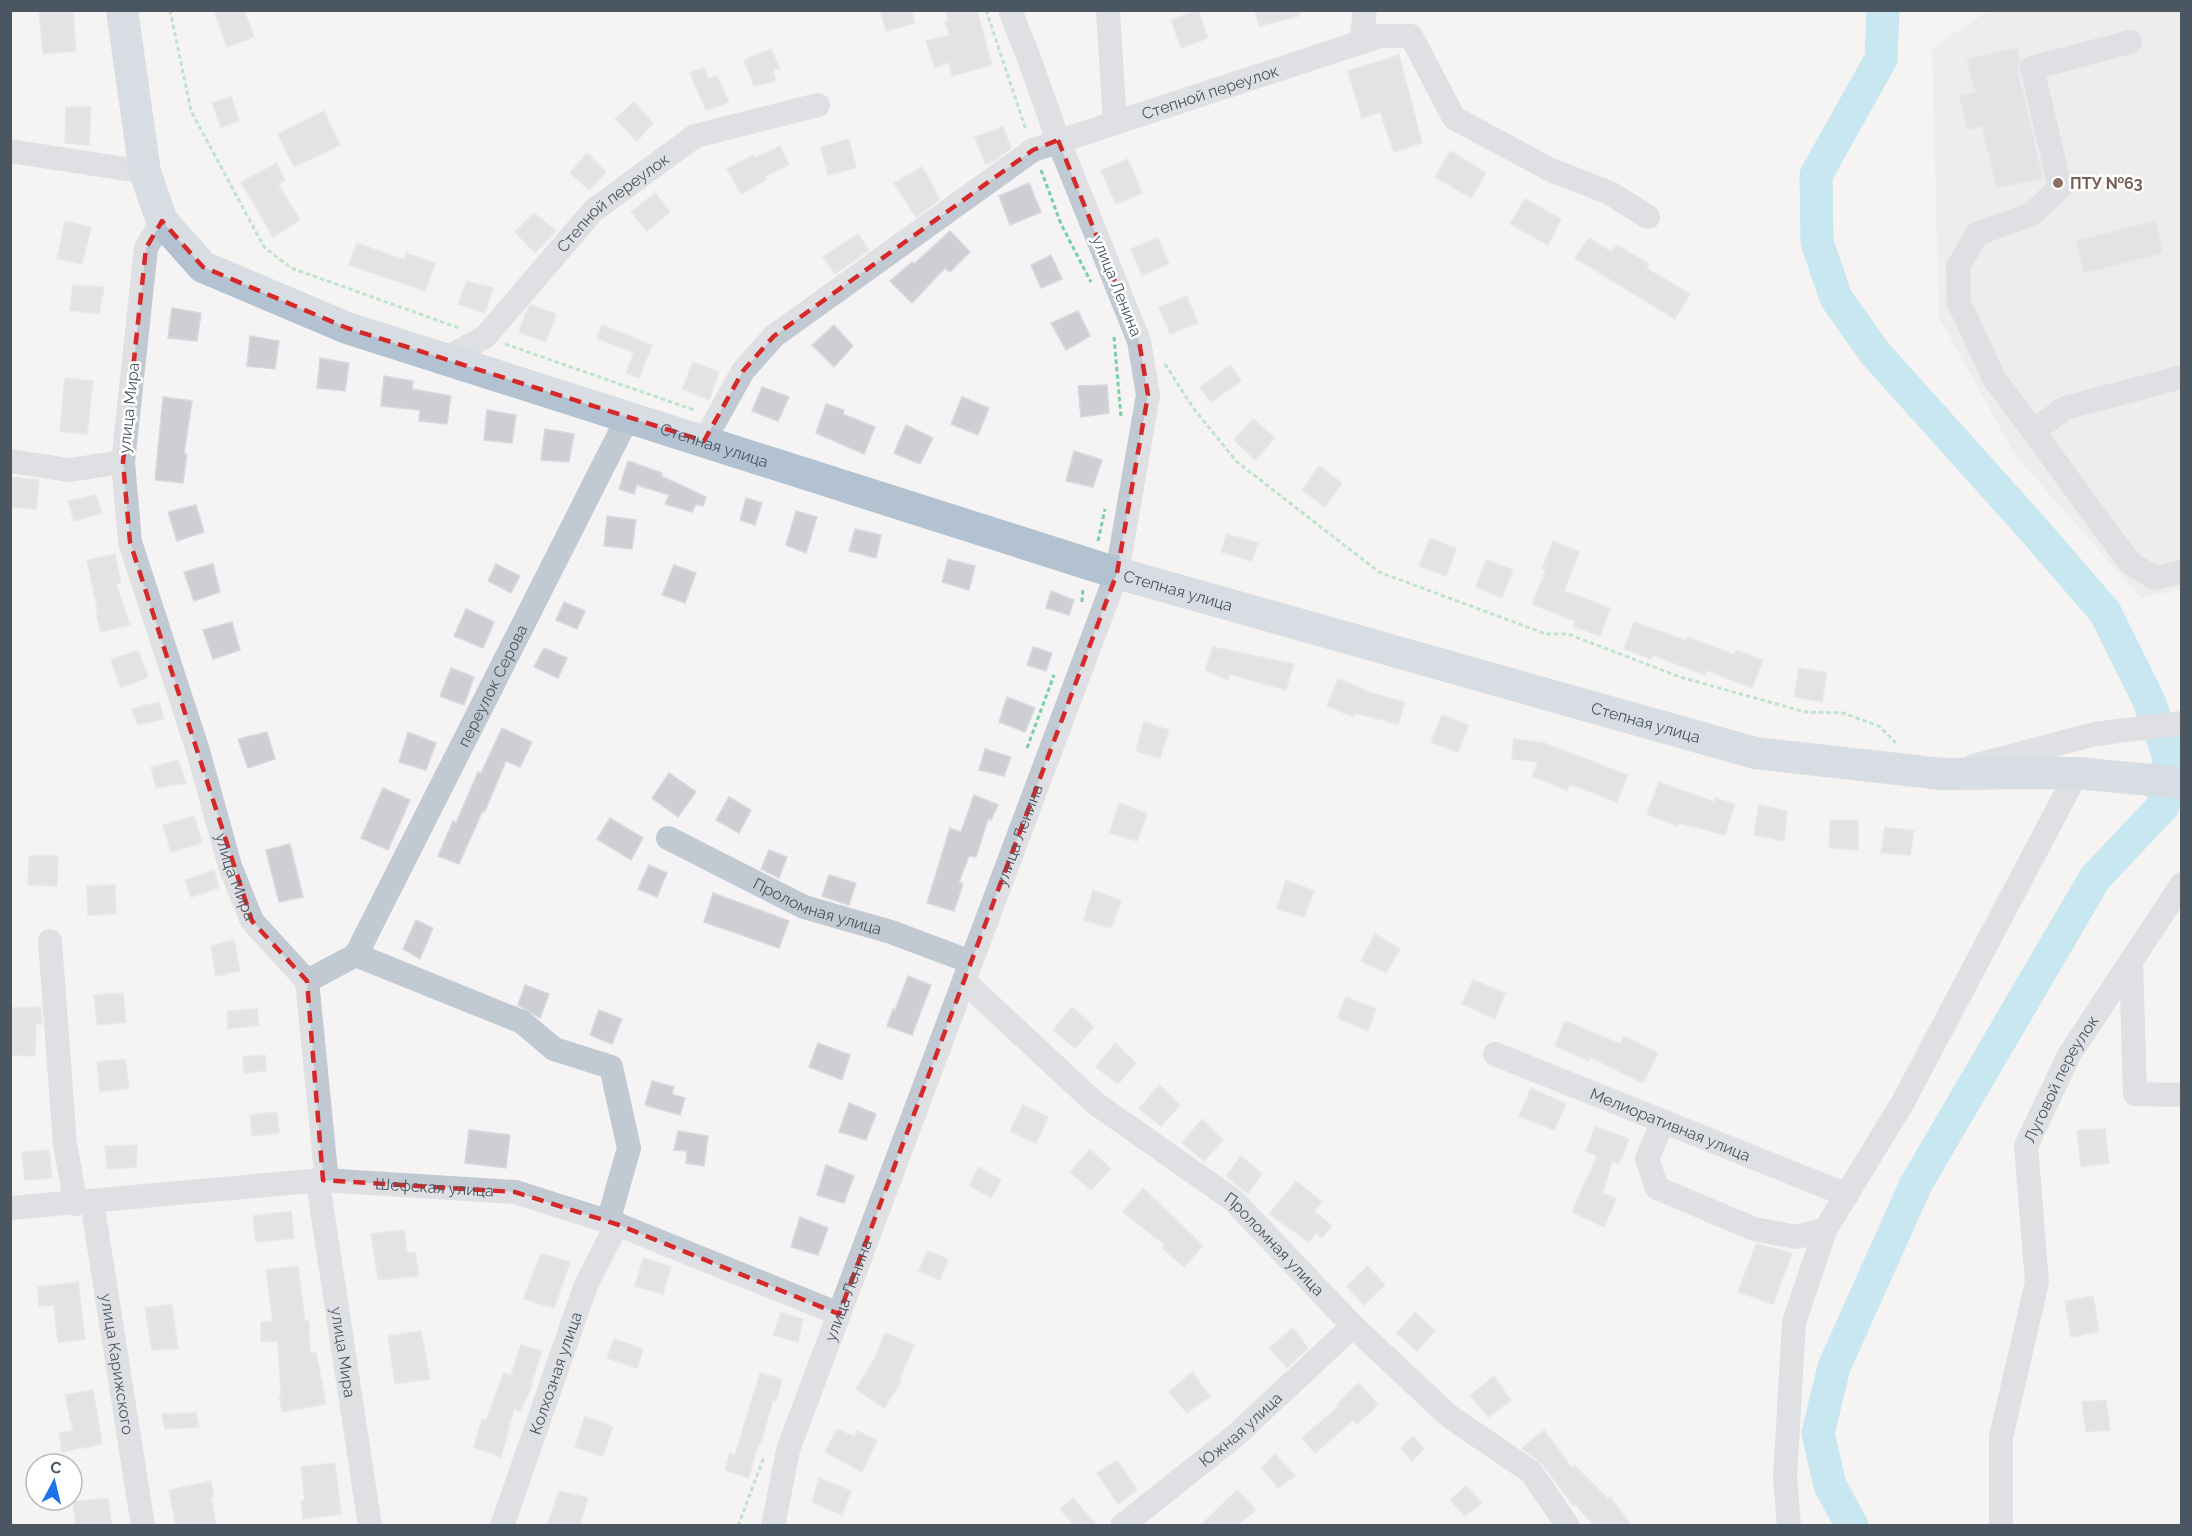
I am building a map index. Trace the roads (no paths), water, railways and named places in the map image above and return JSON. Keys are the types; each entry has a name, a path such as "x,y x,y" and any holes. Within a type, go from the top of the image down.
{"main road":[{"path":"122,10 145,172 162,221"},
{"name":"Степная улица","path":"162,221 203,267 347,328 628,417 710,430 1117,573 1755,753 1942,774 2088,774 2181,783"}],"street":[{"name":"улица Ленина","path":"773,1526 788,1450 1117,573 1148,395 1139,341 1058,140 1010,10"},
{"path":"1108,10 1115,123"},
{"path":"1361,43 1365,10"},
{"name":"Степной переулок","path":"1058,140 1380,36 1411,36 1455,118 1551,170 1610,194 1648,217"},
{"path":"2130,42 2032,68 2060,187 2032,214 1977,234 1958,267 1959,303 1994,378 2130,563 2155,578 2181,572"},
{"name":"Степной переулок","path":"445,359 485,337 592,211 695,136 818,105"},
{"path":"710,430 743,371 774,336 1033,150 1058,140"},
{"path":"10,150 145,172"},
{"name":"улица Мира","path":"162,221 146,248 123,462 130,542 198,751 230,866 252,921 307,981 326,1172 319,1190 370,1526"},
{"path":"2034,431 2065,408 2181,377"},
{"name":"переулок Серова","path":"356,955 628,417"},
{"path":"10,461 69,470 123,462"},
{"path":"1942,774 2095,734 2181,723"},
{"path":"1789,1526 1785,1477 1794,1322 1825,1230 1903,1102 2088,774"},
{"name":"Проломная улица","path":"668,838 804,907 891,932 967,972 1095,1103 1233,1200 1353,1326 1449,1416 1531,1472 1568,1526"},
{"name":"Луговой переулок","path":"2001,1526 2001,1437 2037,1282 2026,1146 2069,1055 2181,884"},
{"name":"улица Карижского","path":"50,941 65,1145 84,1203 143,1526"},
{"path":"307,981 356,955 522,1022 554,1049 611,1067 629,1148 614,1223"},
{"path":"2132,960 2135,1094 2181,1095"},
{"name":"Мелиоративная улица","path":"1495,1054 1847,1195"},
{"path":"1663,1121 1647,1159 1657,1188 1754,1229 1796,1237 1825,1230"},
{"name":"Шефская улица","path":"10,1208 323,1180 515,1192 614,1223 839,1314"},
{"name":"Колхозная улица","path":"502,1526 586,1285 611,1236 614,1223"},
{"name":"Южная улица","path":"1122,1526 1235,1436 1353,1326"}],"waterway":[{"path":"1852,1526 1830,1485 1818,1433 1834,1367 1916,1184 2095,878 2163,806 2169,757 2149,701 2105,612 1875,353 1836,298 1817,242 1816,175 1881,59 1883,10"}],"place":[{"name":"ПТУ №63","path":"2058,183"}]}
